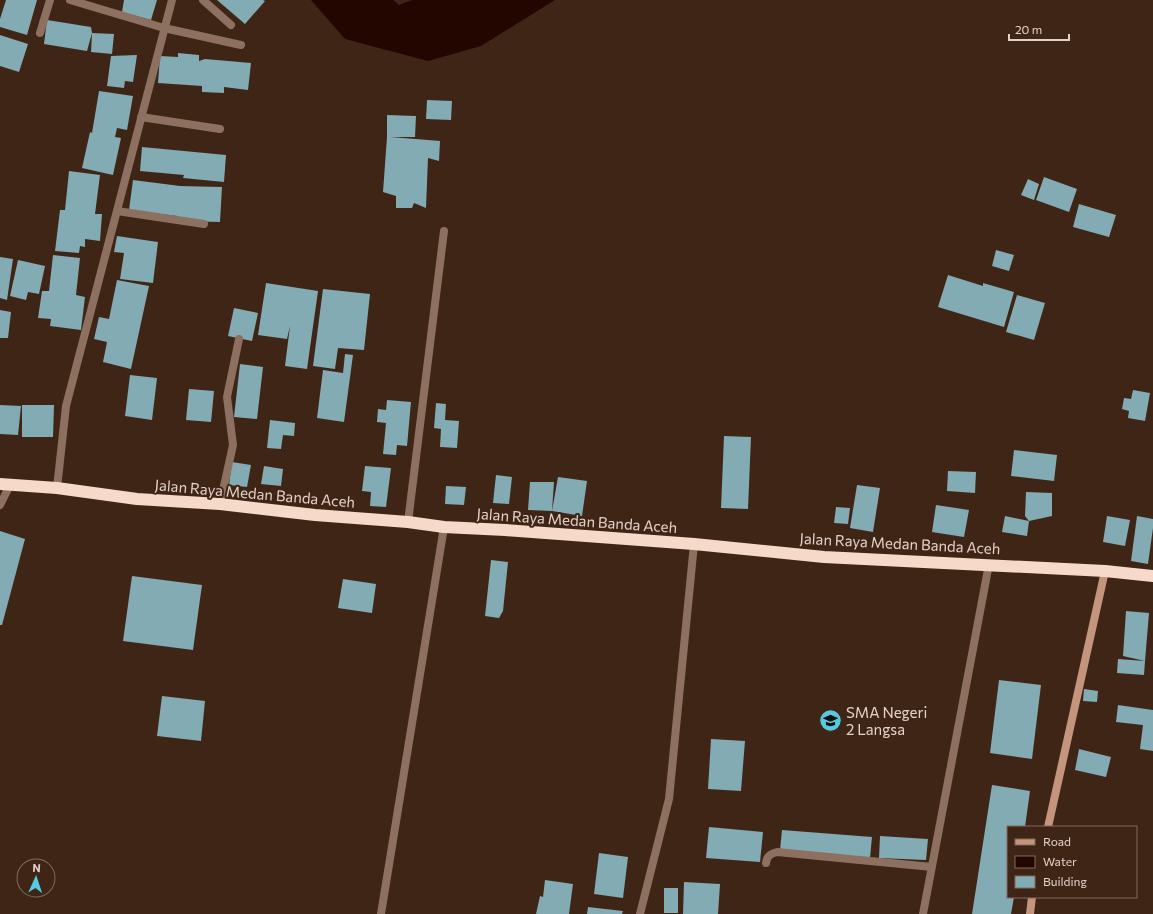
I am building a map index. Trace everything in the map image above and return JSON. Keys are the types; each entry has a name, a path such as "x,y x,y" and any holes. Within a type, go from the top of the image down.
{"highway":[{"name":"Jalan Raya Medan Banda Aceh","path":"5,485 57,488 137,498 220,504 408,522 444,527 694,544 824,557 989,564 1105,571 1153,576"}],"street":[{"path":"40,33 50,0"},
{"path":"70,0 164,28 241,45"},
{"path":"57,488 66,406 172,0"},
{"path":"203,0 231,25"},
{"path":"141,117 220,129"},
{"path":"117,210 204,224"},
{"path":"408,522 444,231"},
{"path":"220,504 233,445 227,396 239,339"},
{"path":"0,506 5,485"},
{"path":"381,914 444,527"},
{"path":"640,914 669,799 694,544"},
{"path":"923,914 989,564"},
{"path":"1048,826 1105,571"},
{"path":"766,863 770,854 777,852 932,867"},
{"path":"1030,914 1032,898"}],"water":[{"path":"311,0 393,0 399,5 412,0 555,0 481,46 428,61 345,39"}],"building":[{"path":"6,0 37,0 27,35 0,27 0,19"},
{"path":"124,0 157,0 151,20 122,12"},
{"path":"217,0 263,0 265,1 245,24"},
{"path":"47,20 91,27 92,33 87,51 44,44"},
{"path":"92,33 114,34 112,54 91,52"},
{"path":"0,35 28,44 19,72 0,66"},
{"path":"178,53 199,55 199,61 205,59 251,63 248,90 224,87 224,93 202,92 202,86 158,83 160,56 178,57"},
{"path":"137,55 133,82 125,81 124,88 107,86 111,56"},
{"path":"99,91 133,96 127,130 117,128 115,137 121,138 113,175 82,168 90,132 92,133"},
{"path":"427,100 452,101 451,120 426,119"},
{"path":"387,115 416,116 415,137 391,137 440,141 439,161 428,158 426,208 414,203 412,208 396,208 396,196 383,192"},
{"path":"142,147 226,155 224,182 183,178 184,175 140,171"},
{"path":"69,171 100,175 95,214 102,214 100,241 85,239 85,247 80,246 79,253 55,251 60,210 65,210"},
{"path":"1044,177 1077,189 1069,212 1036,200"},
{"path":"1028,179 1039,184 1034,200 1021,195"},
{"path":"133,180 180,186 222,187 220,222 179,221 177,216 129,210"},
{"path":"1079,204 1116,215 1109,237 1073,227"},
{"path":"117,236 158,242 153,283 120,279 124,253 114,252"},
{"path":"996,250 1014,255 1009,271 992,266"},
{"path":"53,255 80,258 76,295 85,297 81,330 50,326 51,319 38,318 42,291 49,291"},
{"path":"0,257 13,259 7,300 0,298"},
{"path":"18,260 45,266 39,294 28,292 26,300 10,296"},
{"path":"948,275 983,286 983,283 1014,292 1004,327 938,307"},
{"path":"117,280 149,286 131,369 103,362 107,342 94,339 99,317 109,319"},
{"path":"266,283 318,291 307,369 285,366 290,326 287,339 258,335"},
{"path":"323,289 370,294 364,350 338,348 335,369 313,366"},
{"path":"1017,295 1045,303 1034,340 1006,332"},
{"path":"234,308 258,313 252,341 228,336"},
{"path":"0,310 11,312 8,338 0,338"},
{"path":"345,354 353,355 344,422 317,418 323,370 343,373"},
{"path":"240,364 263,367 257,419 234,417"},
{"path":"130,375 157,378 152,420 125,416"},
{"path":"189,389 214,391 211,422 186,420"},
{"path":"1133,390 1150,393 1145,421 1128,418 1129,411 1122,409 1124,398 1131,399"},
{"path":"387,400 411,402 407,446 397,445 396,455 383,454 386,423 377,422 378,409 386,410"},
{"path":"436,403 446,404 445,420 459,421 457,448 440,447 441,429 434,428"},
{"path":"0,405 21,406 18,435 0,434"},
{"path":"22,405 54,405 53,437 22,437"},
{"path":"270,420 295,423 294,436 283,435 281,449 267,448"},
{"path":"724,436 751,437 748,509 721,508"},
{"path":"1014,450 1057,455 1054,481 1011,476"},
{"path":"232,462 251,465 247,487 229,485"},
{"path":"264,466 283,469 281,486 261,484"},
{"path":"365,466 391,468 386,507 370,506 371,492 362,491"},
{"path":"948,471 976,472 975,493 947,491"},
{"path":"496,475 512,477 509,504 493,503"},
{"path":"558,477 587,481 582,516 552,511"},
{"path":"530,482 554,482 552,511 528,510"},
{"path":"857,485 880,488 873,532 850,528"},
{"path":"446,486 466,487 464,505 445,504"},
{"path":"1026,492 1052,493 1052,516 1029,521 1025,516"},
{"path":"936,505 969,510 964,537 932,532"},
{"path":"836,507 850,508 848,524 834,523"},
{"path":"1005,516 1029,521 1027,536 1002,532"},
{"path":"1107,516 1130,520 1125,546 1103,542"},
{"path":"1137,516 1153,519 1148,564 1131,561"},
{"path":"0,531 25,539 2,625 0,625"},
{"path":"491,560 508,562 503,611 499,618 485,616"},
{"path":"132,576 202,585 193,650 123,641"},
{"path":"343,579 376,584 372,613 338,608"},
{"path":"1126,611 1149,613 1145,661 1123,656"},
{"path":"1118,659 1145,661 1144,675 1117,673"},
{"path":"999,680 1041,685 1032,759 990,753"},
{"path":"1084,689 1098,691 1097,702 1083,701"},
{"path":"162,696 205,701 201,741 157,736"},
{"path":"1118,705 1153,710 1153,751 1140,749 1143,725 1116,722"},
{"path":"711,739 745,741 741,791 708,789"},
{"path":"1079,749 1111,757 1106,777 1075,770"},
{"path":"992,785 1030,791 1025,826 1007,826 1007,898 1014,898 1011,914 972,914"},
{"path":"709,827 763,832 760,862 706,858"},
{"path":"782,830 872,837 870,858 780,850"},
{"path":"880,836 928,839 926,860 879,858"},
{"path":"599,853 628,857 623,898 594,894"},
{"path":"545,880 573,884 569,914 536,914 540,896 543,897"},
{"path":"684,882 720,884 718,914 683,914"},
{"path":"664,888 678,888 678,913 664,913"},
{"path":"588,907 623,911 622,914 587,914"}],"place":[{"name":"SMA Negeri 2 Langsa","path":"830,721"}]}
